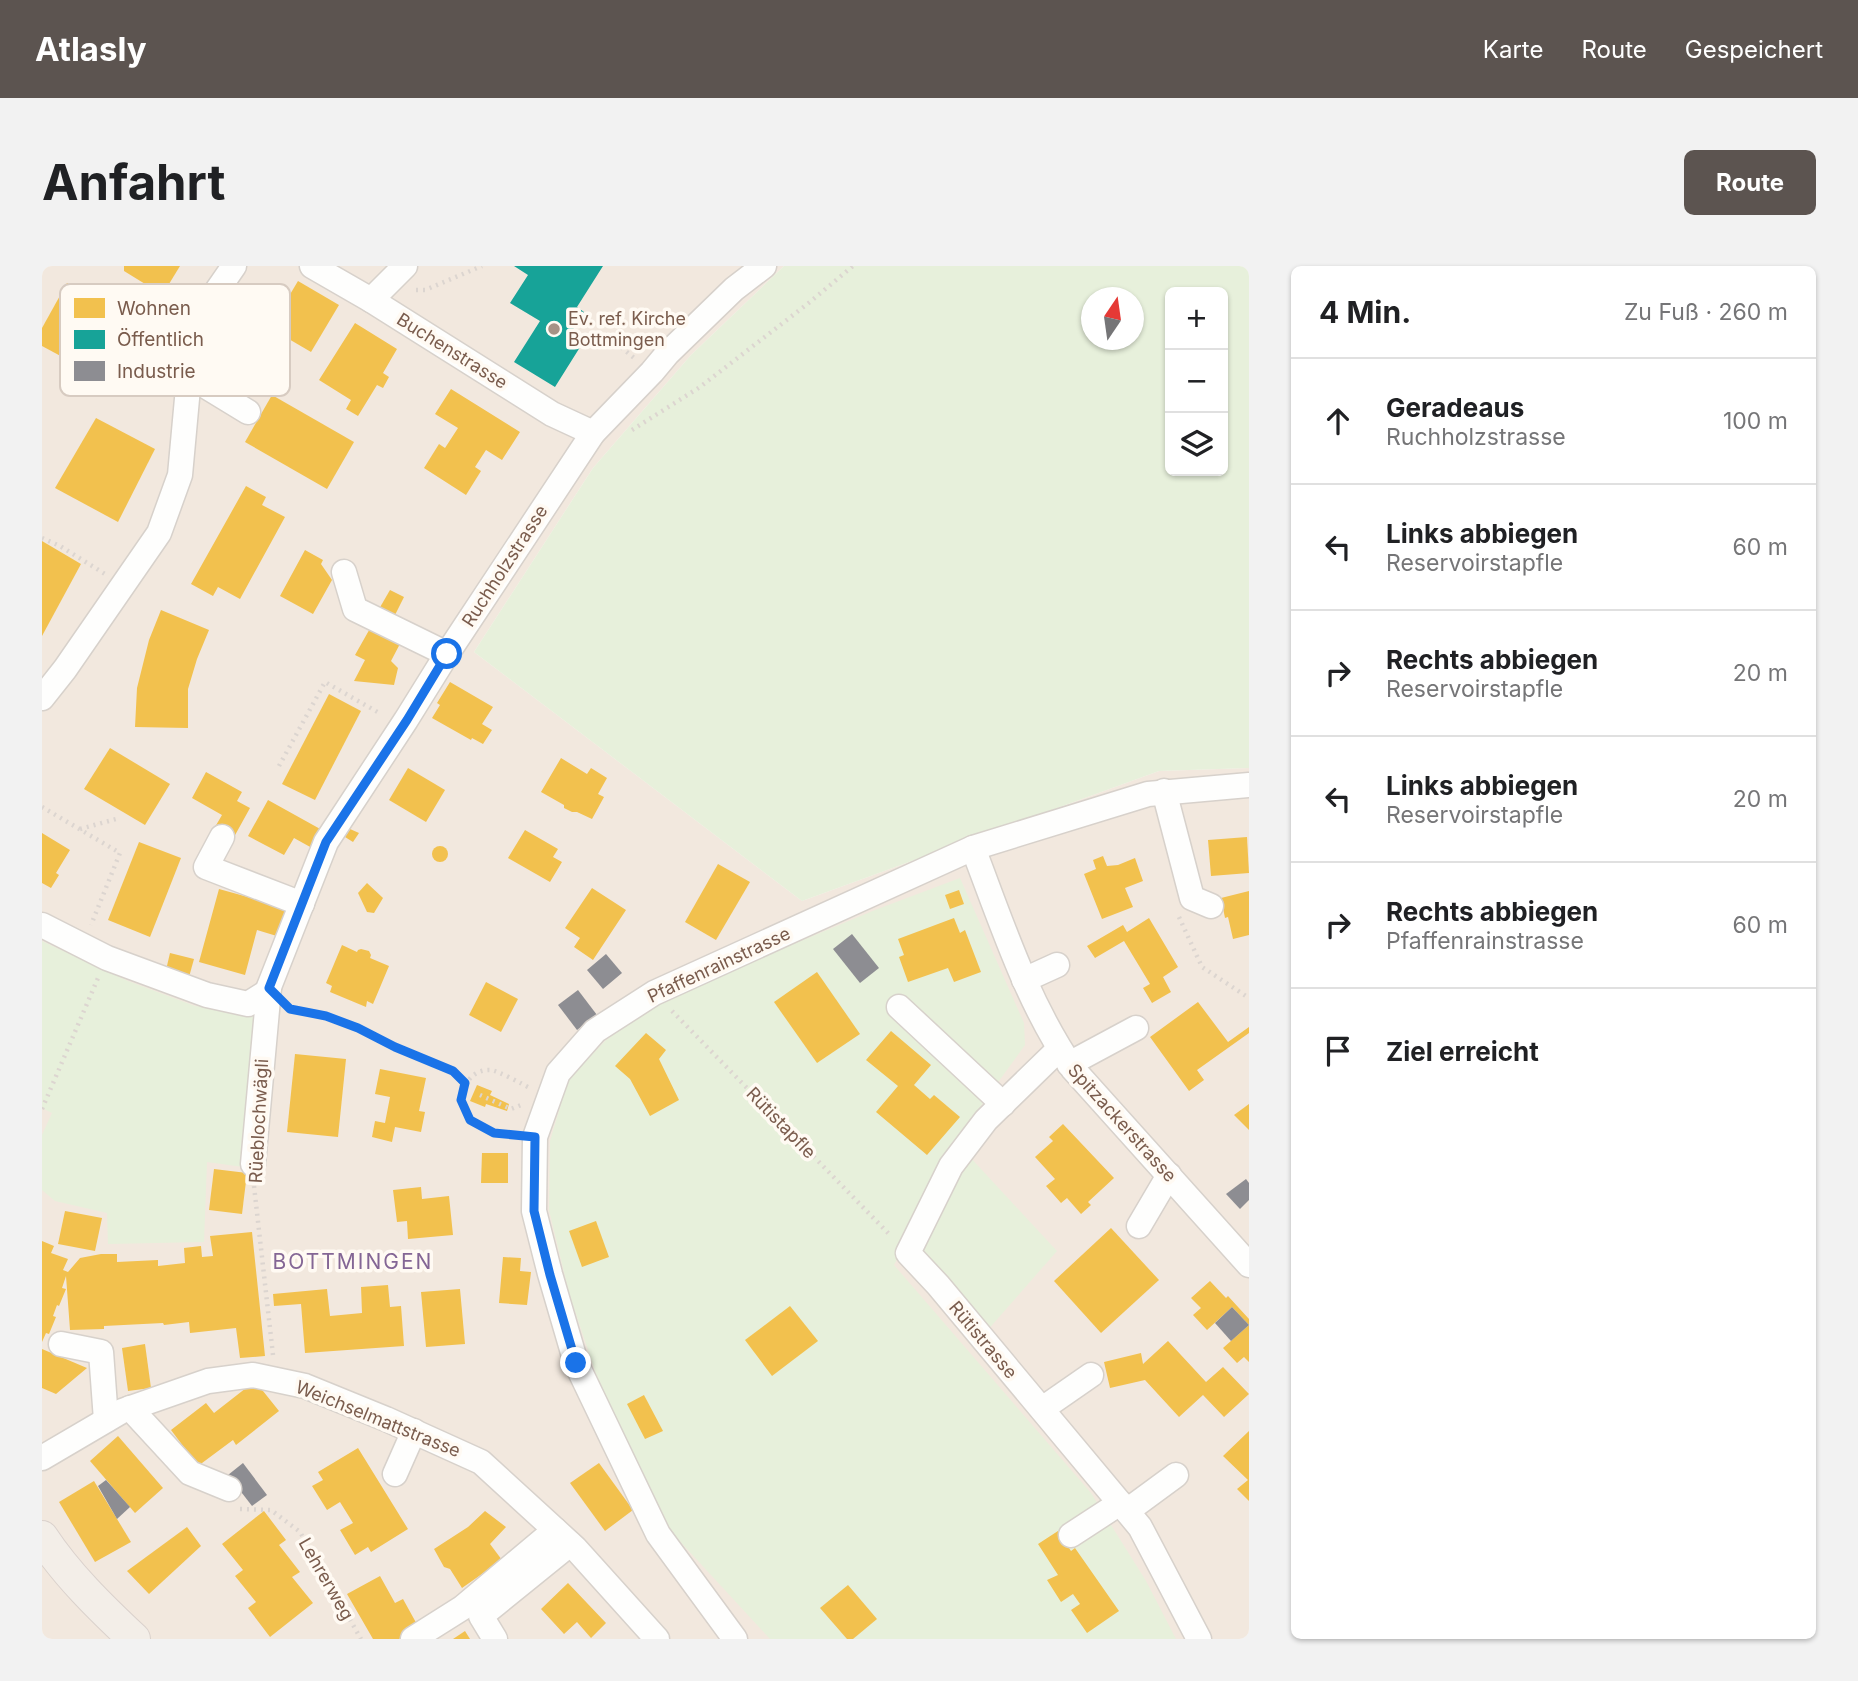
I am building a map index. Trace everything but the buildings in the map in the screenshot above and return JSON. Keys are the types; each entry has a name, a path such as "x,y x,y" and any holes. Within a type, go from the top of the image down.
{"main road":[{"path":"46,1553 134,1639"}],"street":[{"path":"222,284 234,266"},
{"name":"Buchenstrasse","path":"312,266 375,295 552,414 593,433"},
{"path":"375,295 404,266"},
{"name":"Ruchholzstrasse","path":"269,988 326,842 593,433 652,372 736,277 764,266"},
{"path":"42,698 159,533 180,475 187,396"},
{"path":"222,396 248,412"},
{"path":"344,572 355,609 447,654"},
{"name":"Pfaffenrainstrasse","path":"735,1639 658,1534 576,1363 534,1211 535,1137 558,1073 595,1031 654,993 973,848 1148,794 1249,785"},
{"path":"1164,791 1192,898 1211,906"},
{"path":"222,837 205,867 302,904"},
{"name":"Spitzackerstrasse","path":"973,848 1030,997 1064,1057 1249,1265"},
{"path":"42,925 107,958 207,995 248,1003 269,988"},
{"path":"1024,979 1057,965"},
{"name":"Rüeblochwägli","path":"253,1164 269,988"},
{"path":"899,1007 1003,1104"},
{"path":"908,1253 951,1166 986,1120 1064,1057 1136,1028"},
{"path":"1139,1226 1169,1175"},
{"name":"Rütistrasse","path":"908,1253 1140,1527 1199,1639"},
{"path":"61,1344 102,1352 106,1420"},
{"name":"Weichselmattstrasse","path":"42,1458 121,1410 208,1381 253,1375 305,1386 481,1462 563,1537 657,1639"},
{"path":"1041,1409 1091,1375"},
{"path":"130,1408 190,1473 232,1499"},
{"path":"395,1474 414,1432"},
{"path":"1071,1535 1176,1475"},
{"path":"413,1639 563,1537"},
{"path":"495,1639 481,1616 563,1537"}],"path":[{"path":"375,295 425,290 482,266"},
{"path":"593,433 616,440 700,387 801,310 853,266"},
{"path":"605,334 652,372"},
{"path":"42,538 123,584"},
{"path":"279,766 325,682 403,726"},
{"path":"42,807 120,853 83,946"},
{"path":"79,829 116,819"},
{"path":"42,1109 107,958"},
{"path":"269,988 290,1009 326,1016 358,1028 453,1071 465,1083"},
{"name":"Rütistapfle","path":"654,993 908,1253"},
{"path":"535,1137 494,1133 470,1120 461,1100 465,1083 475,1074 491,1070 549,1099"},
{"path":"480,1095 511,1110"},
{"name":"Rüeblochwägli","path":"253,1164 256,1214 276,1380"},
{"name":"Lehrerweg","path":"232,1499 271,1510 300,1532 361,1639"}],"shaded area":[{"path":"42,266 784,266 691,355 593,468 474,652 802,901 1159,771 1249,768 1249,1639 42,1639"}],"green space":[{"path":"784,266 1249,266 1249,768 1159,771 802,901 474,652 593,468 691,355"},
{"path":"960,878 1024,1023 1025,1045 967,1125 894,1265 1091,1493 1146,1581 1176,1639 770,1639 663,1523 596,1374 569,1293 549,1210 550,1141 568,1080 606,1040 655,1006 779,950"},
{"path":"42,941 128,981 195,1006 265,1014 243,1167 207,1162 204,1242 108,1244 107,1213 55,1201 42,1190 42,1135 52,1113 42,1108"},
{"path":"969,1156 1057,1251 986,1332 918,1252"}],"place":[{"name":"Ev. ref. Kirche Bottmingen","path":"554,329"}],"district":[{"name":"BOTTMINGEN","path":"353,1262"}],"route":[{"path":"447,654 326,842 269,988 290,1009 326,1016 358,1028 453,1071 465,1083 461,1100 470,1120 494,1133 535,1137 534,1211 576,1363"}]}
